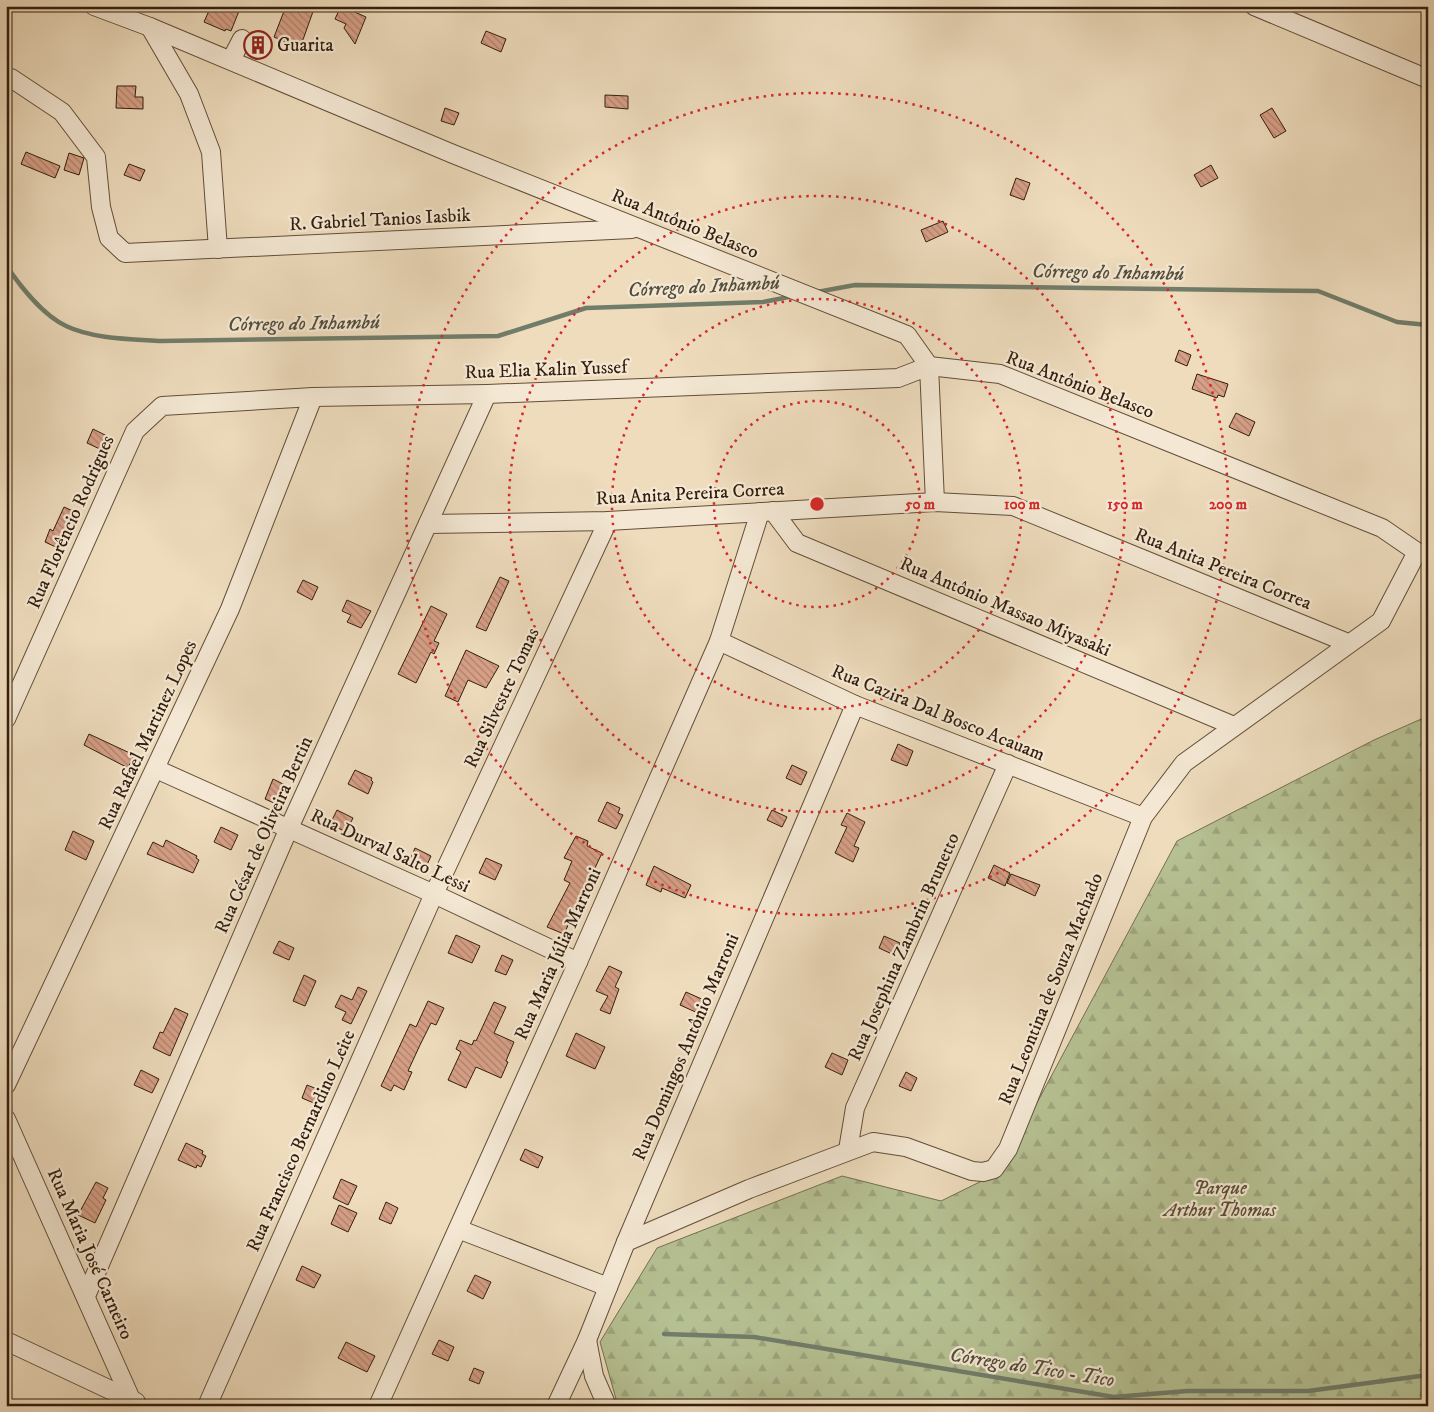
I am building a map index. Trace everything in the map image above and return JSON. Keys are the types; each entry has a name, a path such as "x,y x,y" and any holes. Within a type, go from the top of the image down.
{"street":[{"name":"Rua Antônio Belasco","path":"94,6 150,26 453,154 907,335 929,366 1000,374 1382,528 1417,552"},
{"path":"1254,6 1428,78"},
{"path":"150,26 190,94 211,152 218,248"},
{"path":"231,60 242,39"},
{"name":"R. Gabriel Tanios Iasbik","path":"6,78 11,78 62,112 96,157 101,207 109,238 125,253 642,230"},
{"path":"929,366 935,502"},
{"name":"Rua Elia Kalin Yussef","path":"162,406 313,397 487,394 898,378 929,366"},
{"name":"Rua César de Oliveira Bertin","path":"86,1296 289,828 487,394"},
{"name":"Rua Rafael Martinez Lopes","path":"6,1085 230,609 313,397"},
{"name":"Rua Florêncio Rodrigues","path":"6,719 135,431 162,406"},
{"name":"Rua Anita Pereira Correa","path":"428,524 608,521 935,502 1013,506 1348,643"},
{"name":"Rua Maria Júlia Marroni","path":"378,1406 578,962 719,642 766,511"},
{"name":"Rua Antônio Massao Miyasaki","path":"766,511 797,543 1234,726"},
{"name":"Rua Silvestre Tomas","path":"434,894 608,521"},
{"name":"Rua Leontina de Souza Machado","path":"626,1242 749,1189 873,1142 906,1147 972,1171 983,1172 994,1169 1008,1149 1144,817 1184,764 1348,643 1381,621 1417,552"},
{"name":"Rua Cazira Dal Bosco Acauam","path":"719,642 855,705 1144,817"},
{"name":"Rua Domingos Antônio Marroni","path":"556,1406 587,1340 626,1242 855,705"},
{"name":"Rua Josephina Zambrin Brunetto","path":"848,1150 856,1108 1008,764"},
{"name":"Rua Durval Salto Lessi","path":"156,769 434,894 578,962"},
{"name":"Rua Francisco Bernardino Leite","path":"207,1406 434,894"},
{"name":"Rua Maria José Carneiro","path":"6,1119 137,1404"},
{"path":"458,1229 608,1287"},
{"path":"587,1340 594,1376 606,1406"},
{"path":"6,1341 137,1404"}],"green space":[{"name":"Parque Arthur Thomas","path":"1428,716 1428,1406 780,1406 755,1400 748,1406 618,1406 600,1342 657,1248 842,1176 941,1201 1000,1172 1177,841 1374,740"}],"building":[{"path":"211,6 241,6 231,31 226,29 225,31 204,22"},
{"path":"286,6 315,6 300,48 274,37"},
{"path":"341,6 366,17 355,44 344,28 346,24 335,19"},
{"path":"486,31 506,39 501,52 481,43"},
{"path":"117,86 136,86 135,97 143,97 143,109 116,108"},
{"path":"605,95 628,96 628,109 605,107"},
{"path":"445,108 459,113 454,125 441,121"},
{"path":"1272,108 1286,131 1274,138 1260,115"},
{"path":"26,152 60,166 55,178 21,164"},
{"path":"69,153 84,158 79,175 64,170"},
{"path":"129,164 145,170 140,181 124,175"},
{"path":"1211,165 1218,178 1201,187 1194,175"},
{"path":"1016,178 1030,183 1024,200 1010,195"},
{"path":"943,221 948,232 926,242 921,230"},
{"path":"1179,350 1191,355 1187,366 1175,361"},
{"path":"1197,374 1228,384 1224,397 1218,395 1217,398 1192,389"},
{"path":"1236,413 1255,422 1249,436 1229,427"},
{"path":"93,429 109,437 102,450 87,443"},
{"path":"64,507 75,512 58,548 45,542 50,529 53,531"},
{"path":"500,577 509,581 486,631 476,627"},
{"path":"303,580 318,587 312,600 297,592"},
{"path":"347,600 371,611 361,628 347,622 351,615 342,611"},
{"path":"431,606 447,614 434,641 439,643 434,654 431,652 416,683 398,674"},
{"path":"466,650 499,666 486,688 468,680 458,702 445,696"},
{"path":"89,734 134,755 128,768 84,745"},
{"path":"898,744 913,751 907,766 891,760"},
{"path":"792,765 807,772 801,785 786,778"},
{"path":"355,770 372,778 373,782 368,794 348,784"},
{"path":"273,779 289,787 287,792 290,793 283,807 265,799"},
{"path":"607,802 620,808 618,813 623,815 616,829 598,821"},
{"path":"337,810 353,818 346,832 330,824"},
{"path":"772,810 787,817 782,827 767,820"},
{"path":"847,813 865,822 854,846 859,848 853,862 835,853 847,827 841,825"},
{"path":"221,827 238,835 231,850 214,842"},
{"path":"73,831 94,841 86,860 65,850"},
{"path":"576,836 588,841 587,846 602,853 564,934 547,927 570,883 564,880 572,861 564,858"},
{"path":"166,840 197,856 196,858 199,860 193,873 147,854 153,842 163,847"},
{"path":"415,848 431,856 426,867 410,860"},
{"path":"486,858 502,865 495,880 479,873"},
{"path":"994,865 1010,873 1005,886 988,878"},
{"path":"654,866 691,885 685,898 662,888 661,892 646,885"},
{"path":"1011,874 1040,885 1035,896 1007,883"},
{"path":"456,935 480,946 472,963 448,953"},
{"path":"884,936 900,943 894,955 879,948"},
{"path":"279,941 294,948 289,960 273,953"},
{"path":"502,955 513,960 506,975 495,971"},
{"path":"609,966 622,972 615,987 619,989 610,1014 600,1010 608,996 596,991"},
{"path":"304,975 316,981 305,1006 293,1001"},
{"path":"358,987 367,991 351,1024 342,1020 346,1012 335,1007 341,995 352,1000"},
{"path":"686,992 706,1001 700,1014 680,1005"},
{"path":"428,1001 444,1008 436,1025 431,1023 420,1045 408,1071 412,1072 404,1090 394,1085 391,1091 381,1086 410,1024 416,1027"},
{"path":"494,1002 506,1007 494,1033 514,1042 501,1078 476,1067 466,1088 448,1080 461,1052 456,1049 460,1040 472,1045 474,1040 476,1041"},
{"path":"175,1008 188,1014 170,1056 153,1048 160,1032 163,1033"},
{"path":"576,1033 605,1047 595,1069 566,1056"},
{"path":"832,1053 848,1060 842,1075 825,1067"},
{"path":"141,1070 159,1079 152,1093 134,1085"},
{"path":"906,1072 917,1078 911,1091 899,1086"},
{"path":"307,1085 322,1091 316,1104 302,1098"},
{"path":"186,1143 203,1151 202,1154 206,1156 201,1167 197,1165 196,1168 178,1160"},
{"path":"525,1149 543,1157 538,1168 520,1160"},
{"path":"341,1179 357,1186 348,1205 333,1198"},
{"path":"96,1182 108,1188 103,1198 106,1200 95,1223 78,1215"},
{"path":"386,1202 398,1208 391,1224 379,1219"},
{"path":"339,1205 357,1213 348,1232 331,1224"},
{"path":"302,1266 321,1275 314,1288 296,1280"},
{"path":"475,1275 491,1282 483,1299 467,1291"},
{"path":"439,1340 454,1347 448,1361 432,1354"},
{"path":"346,1342 375,1356 367,1372 338,1358"},
{"path":"474,1368 484,1372 479,1384 469,1380"}],"waterway":[{"name":"Córrego do Inhambú","path":"6,265 25,291 49,315 66,326 100,336 161,341 498,336 586,308 763,302 794,296"},
{"name":"Córrego do Inhambú","path":"817,292 855,285 1318,291 1397,322 1428,325"},
{"name":"Córrego do Tico - Tico","path":"664,1334 754,1337 1114,1397 1187,1391 1308,1391 1428,1375"}],"place":[{"name":"Guarita","path":"258,45"}]}
